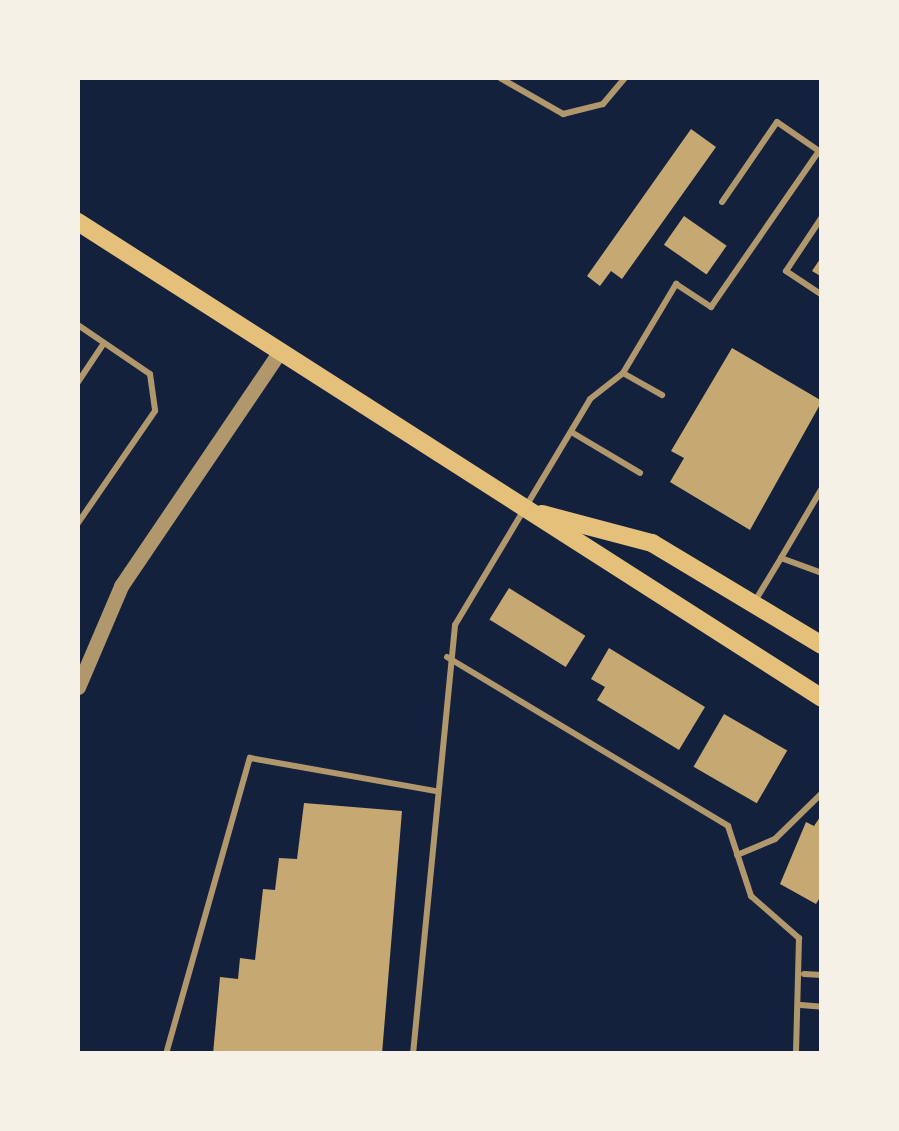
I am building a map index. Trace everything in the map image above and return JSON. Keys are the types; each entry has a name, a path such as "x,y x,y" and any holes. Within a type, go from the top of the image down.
{"main road":[{"path":"78,222 276,357 528,510 822,698"},
{"path":"528,510 652,543 822,645"}],"street":[{"path":"78,686 121,586 276,357"}],"lane":[{"path":"500,78 563,114 604,104 625,78"},
{"path":"413,1054 447,657 456,625 574,433 590,399 623,373 676,284 712,307 818,151 777,122 722,202"},
{"path":"822,217 786,270 822,295"},
{"path":"78,325 150,374 156,411 78,524"},
{"path":"78,382 104,342"},
{"path":"623,373 662,395"},
{"path":"574,433 640,473"},
{"path":"753,604 822,488"},
{"path":"781,558 822,573"},
{"path":"447,657 728,826 751,896 799,938 804,974 796,1054"},
{"path":"166,1054 250,758 436,791"},
{"path":"738,855 775,839 822,793"},
{"path":"804,974 822,975"},
{"path":"801,1005 822,1007"}],"building":[{"path":"691,129 716,147 622,279 611,271 600,286 587,276"},
{"path":"684,216 727,246 707,274 664,245"},
{"path":"822,256 822,277 812,271"},
{"path":"732,348 822,401 750,530 670,482 684,458 671,451"},
{"path":"509,588 585,636 566,667 489,619"},
{"path":"609,648 705,707 679,750 597,700 605,687 591,679"},
{"path":"724,714 787,750 757,803 694,767"},
{"path":"304,803 402,811 382,1054 213,1054 220,977 238,979 240,958 255,960 263,889 275,890 279,858 297,859"},
{"path":"822,814 822,894 816,904 780,884 806,822 814,826"}]}
